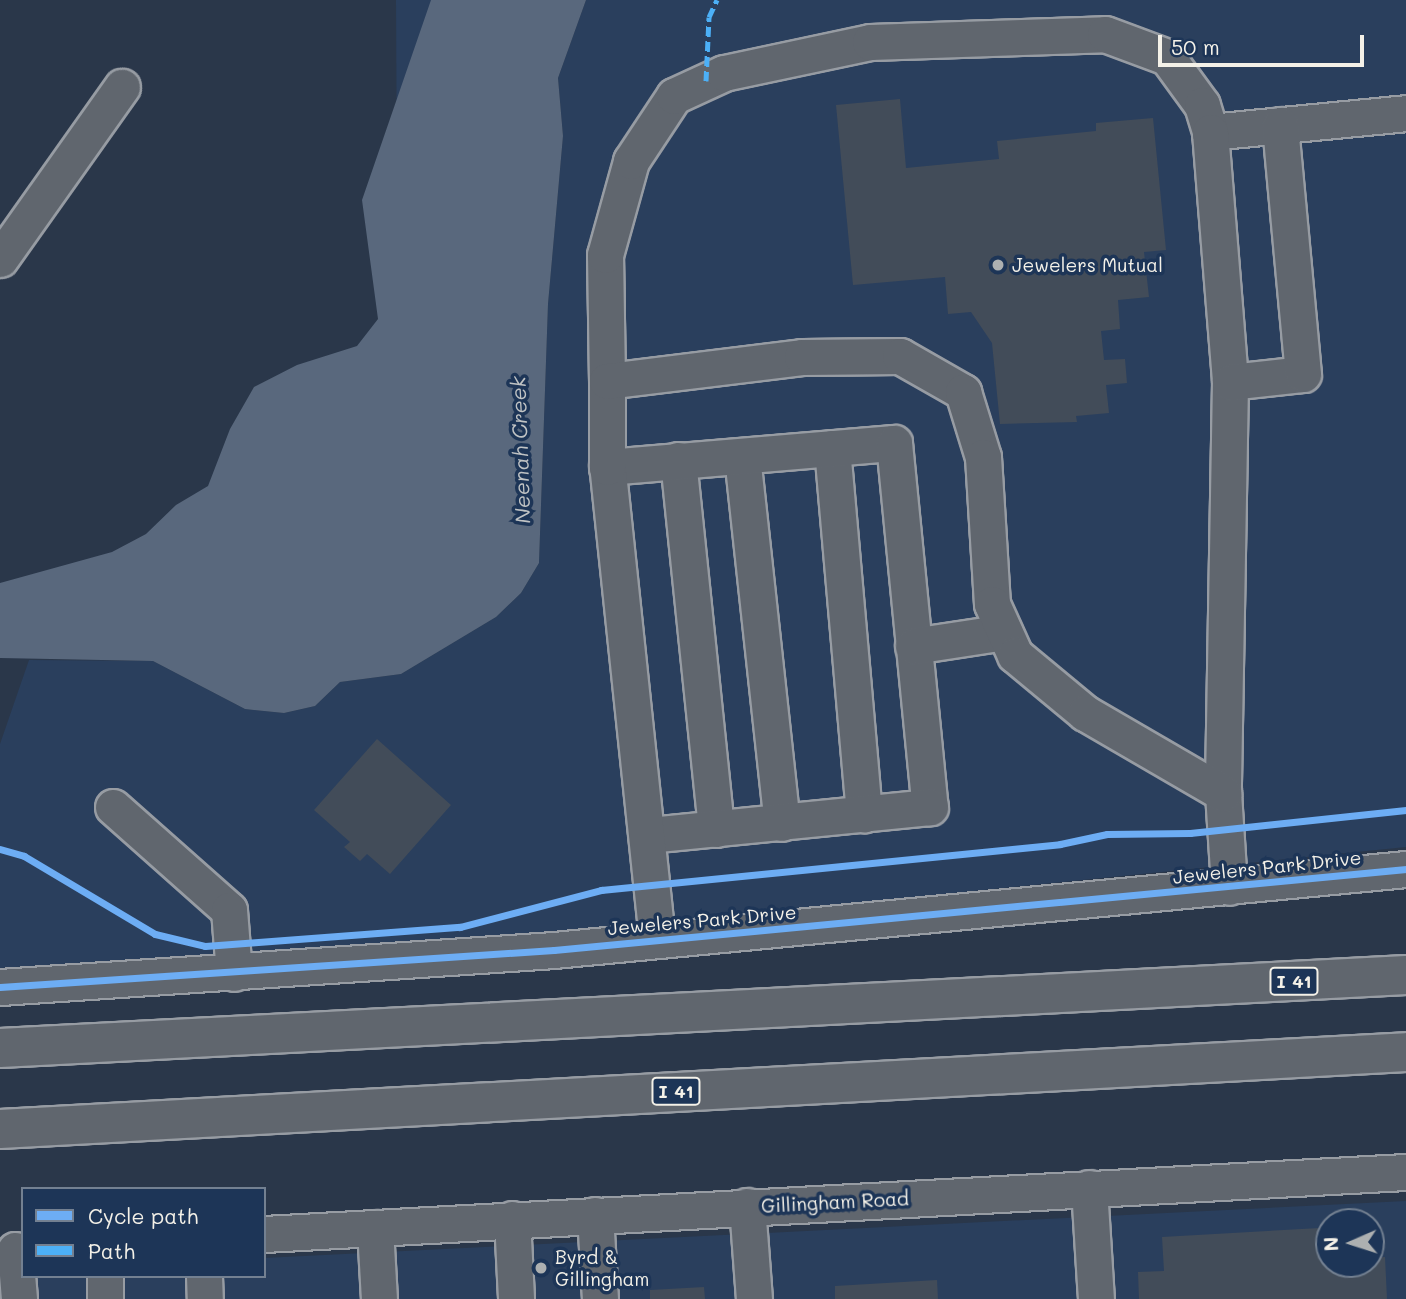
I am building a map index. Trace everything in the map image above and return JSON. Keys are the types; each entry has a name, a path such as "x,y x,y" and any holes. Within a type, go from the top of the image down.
{"highway":[{"name":"I 41","path":"0,1048 1406,975"},
{"name":"I 41","path":"0,1129 1406,1052"}],"street":[{"path":"657,939 607,467 605,255 631,161 674,96 724,73 870,42 1105,34 1167,57 1202,104 1210,132 1230,382 1223,793 1229,887"},
{"path":"0,259 122,87"},
{"path":"1210,132 1406,113"},
{"path":"1230,382 1303,374 1280,125"},
{"path":"607,381 802,357 900,356 962,392 983,457 992,604 1015,655 1084,713 1223,793"},
{"path":"607,467 894,443 930,807 647,835"},
{"path":"832,448 864,815"},
{"path":"742,456 782,823"},
{"path":"678,460 716,829"},
{"path":"913,646 1004,632"},
{"path":"113,807 229,910 234,973"},
{"name":"Jewelers Park Drive","path":"0,987 234,973 657,939 1406,869"},
{"name":"Gillingham Road","path":"266,1234 1406,1172"},
{"path":"1089,1188 1096,1299"},
{"path":"747,1206 754,1299"},
{"path":"595,1215 600,1299"},
{"path":"512,1219 516,1299"},
{"path":"375,1228 379,1299"},
{"path":"13,1250 19,1299"},
{"path":"104,1278 105,1299"},
{"path":"204,1278 205,1299"}],"shaded area":[{"path":"396,0 503,0 397,186"},
{"path":"586,0 1406,0 1406,847 601,929 0,968 0,744 29,660 153,661 245,709 284,713 315,706 340,682 401,674 496,617 521,593 539,563 548,304 563,136 558,78"},
{"path":"1406,1201 1406,1299 0,1299 0,1273 21,1273 21,1278 266,1278 266,1258"}],"water":[{"name":"Neenah Creek","path":"431,0 586,0 558,78 563,136 548,304 539,563 521,593 496,617 401,674 340,682 315,706 284,713 245,709 153,661 0,658 0,583 112,552 146,534 176,505 208,486 230,429 254,387 297,365 357,346 378,319 362,200"}],"building":[{"name":"Jewelers Mutual","path":"900,99 906,168 999,159 997,141 1096,131 1096,123 1153,118 1166,250 1144,252 1149,297 1118,300 1120,329 1101,331 1104,360 1125,359 1127,383 1106,385 1109,413 1076,416 1077,422 1000,424 992,343 971,312 948,314 945,277 853,285 836,105"},
{"path":"377,739 451,805 390,874 367,854 360,861 344,847 350,842 314,810"},
{"path":"1315,1228 1315,1278 1385,1278 1385,1257 1387,1299 1139,1299 1138,1272 1164,1271 1162,1237"},
{"path":"937,1280 938,1299 835,1299 835,1286"},
{"path":"704,1287 705,1299 650,1299 650,1290"}],"marked path":[{"path":"706,81 709,17 717,0"}],"cycle path":[{"path":"0,849 24,856 155,934 205,946 460,927 601,890 1060,844 1107,834 1190,833 1406,810"},
{"path":"0,987 554,950 1406,869"}],"place":[{"name":"Jewelers Mutual","path":"998,265"},
{"name":"Byrd & Gillingham","path":"541,1268"}]}
